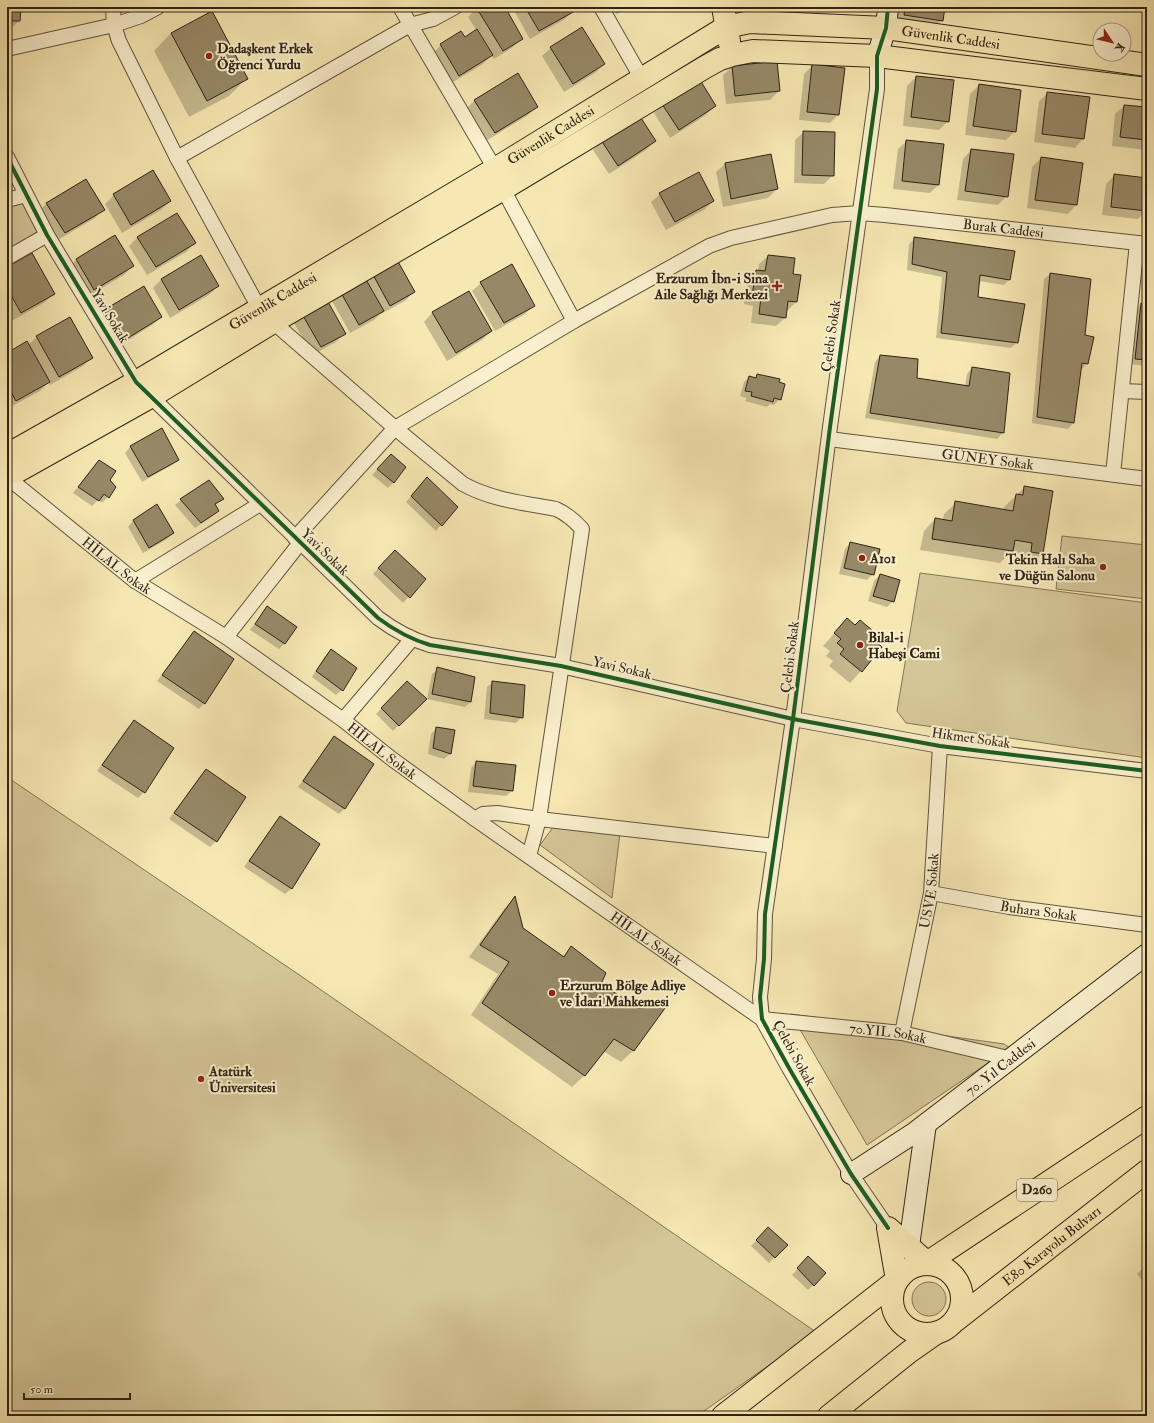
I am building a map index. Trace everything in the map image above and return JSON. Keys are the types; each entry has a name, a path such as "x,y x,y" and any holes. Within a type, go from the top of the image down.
{"main road":[{"name":"Güvenlik Caddesi","path":"7,470 18,471 144,389 266,315 494,169 642,78 725,17 749,14 886,28 1147,65"},
{"path":"743,53 749,14"},
{"path":"725,17 743,53"},
{"name":"Güvenlik Caddesi","path":"266,315 503,189 706,66 720,59 743,53 877,56 1147,89"},
{"name":"Güvenlik Caddesi","path":"7,455 144,389"},
{"name":"D260","path":"927,1263 1147,1117"},
{"name":"E80 Karayolu Bulvarı","path":"956,1320 1147,1171"},
{"path":"888,1228 910,1246 927,1263"},
{"path":"888,1228 897,1280 893,1291 892,1304 895,1315 903,1325 913,1331 924,1334 936,1333"},
{"path":"723,1416 897,1280 905,1271 916,1265 927,1263 938,1265 948,1270 956,1278 961,1288 963,1299 961,1310 956,1320 947,1328 936,1333 909,1352 829,1416"}],"street":[{"path":"112,7 114,25 119,41 177,158 266,315 395,428 463,484 490,496 556,509 566,513 582,529 539,819 529,856"},
{"path":"7,49 114,25 142,16 158,7"},
{"path":"400,7 494,169 503,189 574,321"},
{"path":"177,158 410,25 433,19 455,7"},
{"path":"601,7 642,78"},
{"path":"877,56 886,28 888,7"},
{"name":"Çelebi Sokak","path":"877,56 877,90 829,439 793,719 765,914 764,960 760,997 762,1019 789,1068 851,1174 888,1228"},
{"name":"Yavi Sokak","path":"7,157 47,235 144,389 378,618 394,630 412,639 430,645 561,666 793,719"},
{"path":"7,200 26,195"},
{"name":"Burak Caddesi","path":"226,637 298,540 395,428 574,321 709,246 731,238 832,215 860,213 1142,243"},
{"path":"7,258 47,235"},
{"path":"1113,474 1122,391 1142,243"},
{"path":"1122,391 1147,392"},
{"name":"GÜNEY Sokak","path":"829,439 1147,479"},
{"name":"HİLAL Sokak","path":"7,477 135,581 226,637 343,720 392,759 475,819 762,1019"},
{"path":"135,581 260,504"},
{"path":"343,720 412,639"},
{"name":"Hikmet Sokak","path":"793,719 940,746 1147,771"},
{"name":"USVE Sokak","path":"902,1033 931,893 940,746"},
{"path":"475,819 483,814 490,813 775,846"},
{"name":"Buhara Sokak","path":"931,893 1009,907 1147,924"},
{"name":"70. Yıl Caddesi","path":"851,1174 926,1124 1147,954"},
{"name":"70.YIL Sokak","path":"762,1019 902,1033 1012,1059"},
{"path":"910,1246 926,1124"}],"shaded area":[{"path":"26,195 47,235 7,258 7,200"},
{"name":"Tekin Halı Saha ve Düğün Salonu","path":"1062,536 1147,545 1147,599 1056,589"},
{"path":"920,573 1147,603 1147,758 906,723 897,711"},
{"name":"Atatürk Üniversitesi","path":"7,777 298,974 816,1332 697,1416 7,1416"},
{"path":"554,826 620,833 612,898 540,845"},
{"path":"791,1014 1004,1044 1010,1048 867,1145"},
{"path":"929,1282 941,1287 946,1299 941,1311 929,1316 917,1311 912,1299 917,1287"}],"building":[{"path":"7,7 21,7 20,21 7,21"},
{"path":"476,7 505,7 523,39 503,51"},
{"path":"525,7 573,7 575,11 539,31"},
{"path":"905,7 945,7 943,21 904,15"},
{"name":"Dadaşkent Erkek Öğrenci Yurdu","path":"212,11 248,79 207,101 171,33"},
{"path":"582,27 605,64 573,84 550,47"},
{"path":"477,29 493,55 459,76 440,44 461,31 465,37"},
{"path":"777,61 780,91 735,96 732,66"},
{"path":"812,64 845,68 839,115 807,112"},
{"path":"518,73 538,107 495,133 474,100"},
{"path":"916,76 954,80 949,122 911,117"},
{"path":"700,80 716,106 679,130 662,104"},
{"path":"979,84 1021,90 1016,132 973,126"},
{"path":"1047,92 1090,97 1084,139 1042,134"},
{"path":"1124,105 1147,107 1147,140 1120,137"},
{"path":"639,115 656,141 618,166 601,140"},
{"path":"803,131 835,132 834,176 802,175"},
{"path":"906,140 944,144 939,185 902,181"},
{"path":"971,149 1014,154 1008,197 965,191"},
{"path":"771,154 778,189 731,199 725,163"},
{"path":"1041,157 1083,163 1077,205 1035,200"},
{"path":"153,170 171,201 131,225 113,194"},
{"path":"699,172 714,201 675,222 659,193"},
{"path":"1114,174 1147,178 1147,211 1111,207"},
{"path":"86,179 105,210 65,233 46,203"},
{"path":"177,213 196,243 156,267 137,237"},
{"path":"115,235 134,266 94,290 76,259"},
{"path":"914,237 1015,251 1010,280 980,275 978,297 1025,304 1018,343 941,333 947,272 912,264"},
{"path":"32,253 55,294 21,313 7,288 7,267"},
{"path":"201,255 219,286 179,310 161,279"},
{"name":"Erzurum İbn-i Sina Aile Sağlığı Merkezi","path":"768,255 795,258 793,274 801,275 797,302 788,301 786,318 759,314 761,297 752,296 756,270 765,271"},
{"path":"396,258 415,292 390,306 371,271"},
{"path":"512,264 535,306 504,323 480,282"},
{"path":"1050,273 1091,279 1085,335 1094,337 1088,364 1082,363 1074,423 1037,417"},
{"path":"365,278 384,311 359,325 340,291"},
{"path":"144,286 162,317 123,341 104,310"},
{"path":"469,291 492,331 456,353 432,312"},
{"path":"327,300 346,334 321,347 302,314"},
{"path":"1141,303 1147,304 1147,360 1135,359"},
{"path":"70,317 93,358 59,377 36,336"},
{"path":"27,341 50,382 16,401 7,385 7,353"},
{"path":"880,355 918,359 917,378 969,386 972,367 1010,373 1004,433 870,413"},
{"path":"757,374 780,379 779,382 785,384 781,400 774,398 773,402 751,396 752,392 745,391 749,376 756,378"},
{"path":"162,428 179,460 148,477 130,446"},
{"path":"391,454 406,467 394,483 377,469"},
{"path":"99,460 116,471 110,480 116,487 109,498 104,494 99,501 78,487"},
{"path":"427,477 458,507 442,526 411,496"},
{"path":"209,480 224,499 215,504 219,511 201,523 180,499"},
{"path":"1024,486 1053,491 1043,554 1031,552 1032,543 1015,540 1013,551 932,539 935,518 952,521 955,501 1013,511 1016,494 1023,495"},
{"path":"157,504 174,533 149,548 133,520"},
{"name":"A101","path":"850,542 880,549 874,575 844,568"},
{"path":"395,550 426,579 410,598 378,568"},
{"path":"880,574 900,580 894,602 873,596"},
{"path":"267,606 297,627 285,644 255,624"},
{"name":"Bilal-i Habeşi Cami","path":"847,618 855,625 860,620 879,636 875,641 882,647 862,672 840,654 844,649 837,643 841,639 834,633"},
{"path":"194,631 234,659 205,704 162,675"},
{"path":"331,649 357,668 343,691 316,671"},
{"path":"437,667 475,677 471,702 432,694"},
{"path":"407,681 427,699 399,726 381,708"},
{"path":"492,681 525,685 523,718 490,713"},
{"path":"134,720 174,748 145,793 102,765"},
{"path":"436,727 455,730 451,754 433,748"},
{"path":"334,736 374,764 345,809 303,781"},
{"path":"476,761 516,765 513,791 473,786"},
{"path":"206,769 246,797 217,842 174,813"},
{"path":"280,816 320,844 292,889 249,861"},
{"name":"Erzurum Bölge Adliye ve İdari Mahkemesi","path":"515,896 523,928 564,957 571,946 606,973 601,984 639,1008 668,1004 634,1051 614,1039 585,1076 482,1003 509,962 480,945"},
{"path":"768,1227 788,1245 775,1258 756,1240"},
{"path":"808,1256 826,1273 814,1286 797,1268"}],"cycle path":[{"path":"888,7 886,28 877,56 877,89 830,427 793,719 765,914 764,959 760,997 762,1019 789,1068 851,1174 888,1228"},
{"path":"7,157 47,235 136,382 378,618 402,634 430,645 561,666 793,719 940,746 1147,771"}],"place":[{"name":"Dadaşkent Erkek Öğrenci Yurdu","path":"209,56"},
{"name":"Erzurum İbn-i Sina Aile Sağlığı Merkezi","path":"777,286"},
{"name":"A101","path":"862,558"},
{"name":"Tekin Halı Saha ve Düğün Salonu","path":"1103,567"},
{"name":"Bilal-i Habeşi Cami","path":"860,645"},
{"name":"Erzurum Bölge Adliye ve İdari Mahkemesi","path":"552,993"},
{"name":"Atatürk Üniversitesi","path":"201,1079"}]}
